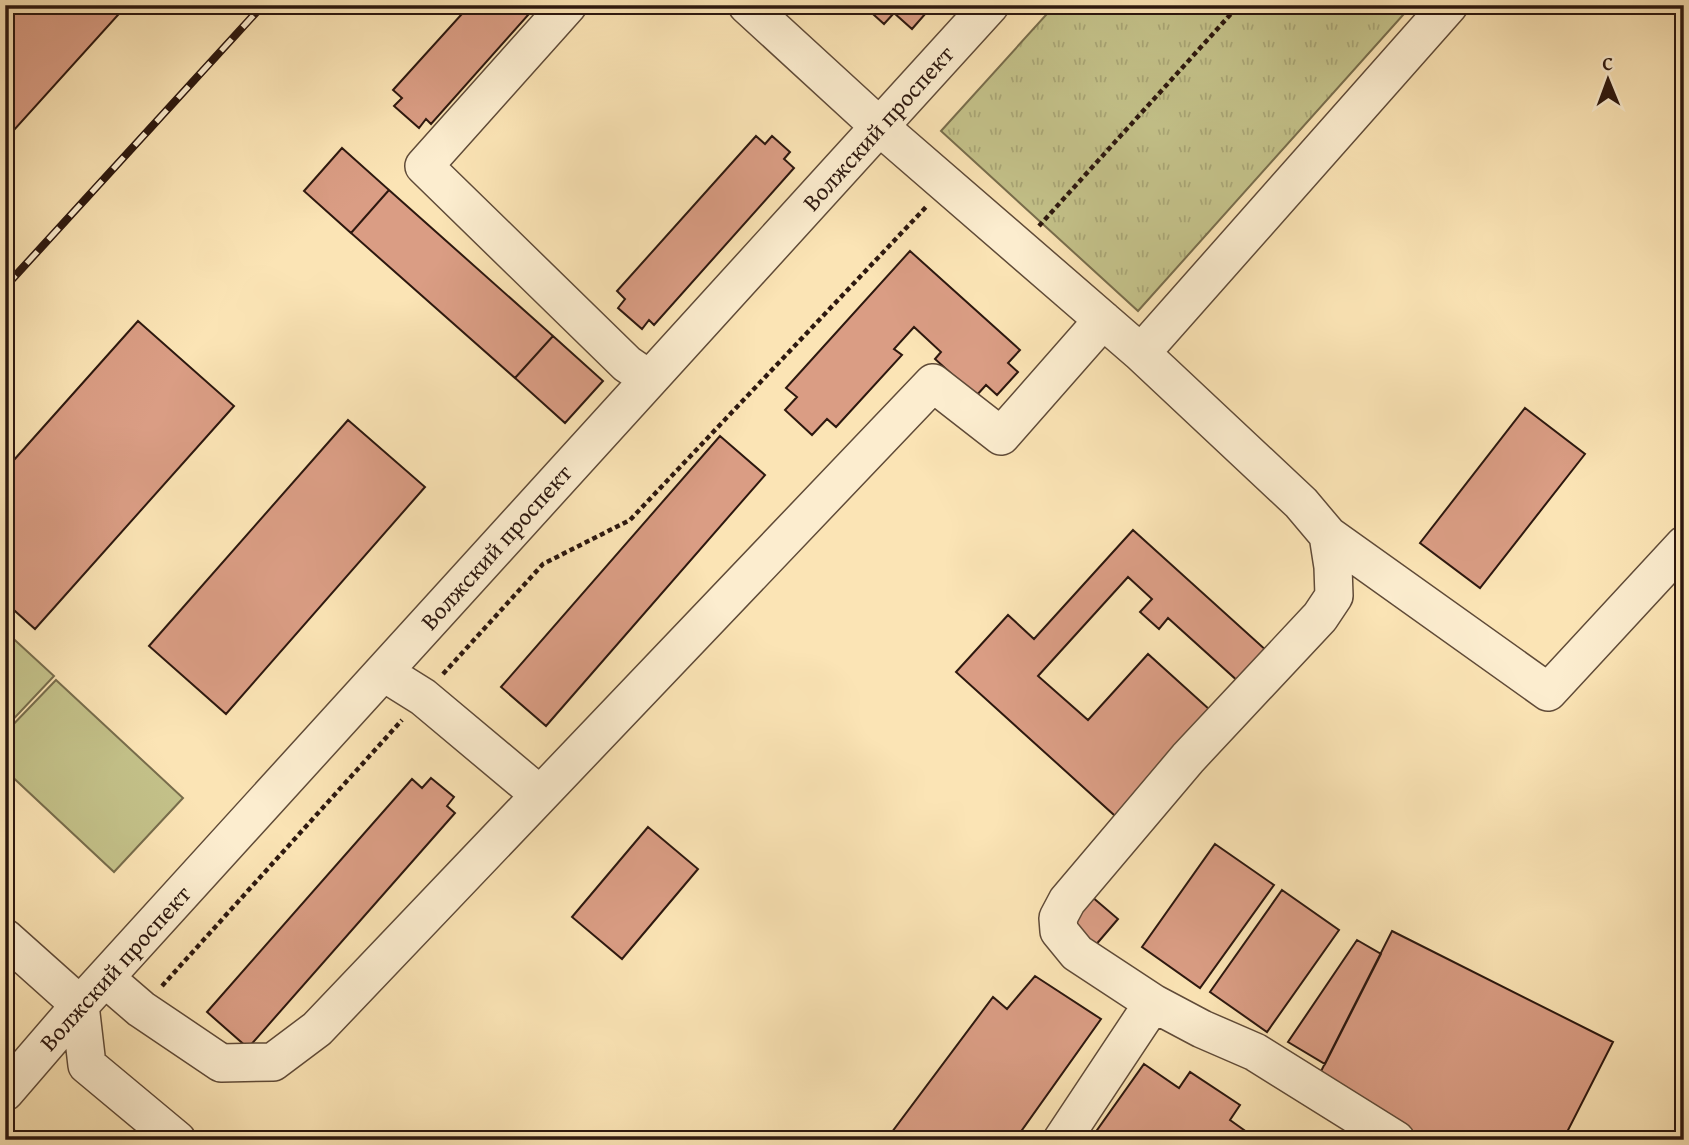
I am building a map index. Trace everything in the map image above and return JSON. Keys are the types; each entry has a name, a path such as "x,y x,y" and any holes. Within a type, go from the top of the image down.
{"street":[{"path":"568,5 424,166 626,364 649,379"},
{"path":"747,5 880,127 1141,353 1301,503 1328,535 1548,692 1684,545"},
{"name":"Волжский проспект","path":"5,1092 80,1005 990,5"},
{"path":"1141,353 1449,5"},
{"path":"105,978 141,1009 220,1063 273,1062 317,1029 933,383 1001,436 1103,320"},
{"path":"1328,535 1334,596 1320,617 1188,758 1067,901 1058,918 1059,931 1077,953 1153,1003 1202,1029 1255,1052 1396,1140"},
{"path":"383,671 423,697 540,795"},
{"path":"5,938 80,1005 86,1065 173,1137"},
{"path":"1062,1140 1153,1003"}],"path":[{"path":"1020,248 1239,5"},
{"path":"141,1009 543,564 630,520 947,184"}],"green space":[{"path":"1055,5 1412,5 1138,311 941,131"},
{"path":"5,631 54,676 5,728"},
{"path":"56,680 183,798 114,872 5,770 5,733"}],"building":[{"path":"5,5 127,5 5,140"},
{"path":"470,5 537,5 431,124 426,119 419,128 394,106 402,98 393,90"},
{"path":"863,5 933,5 912,29 894,13 884,24"},
{"path":"756,136 765,144 772,136 790,152 784,159 794,168 654,325 649,320 642,329 618,308 625,299 617,291"},
{"path":"342,148 389,190 351,233 304,191"},
{"path":"389,190 553,336 515,378 351,233"},
{"path":"910,251 1020,350 1008,363 1018,372 997,395 986,385 976,396 935,359 941,352 914,327 894,349 902,355 836,427 827,419 812,435 785,410 797,397 786,388"},
{"path":"138,321 234,406 35,629 5,602 5,470"},
{"path":"553,336 603,381 565,423 515,378"},
{"path":"1525,408 1585,454 1480,588 1420,543"},
{"path":"348,420 425,487 226,714 149,646"},
{"path":"720,436 765,475 546,726 501,687"},
{"path":"1133,530 1268,652 1240,683 1168,618 1159,629 1140,612 1152,599 1128,577 1038,676 1088,720 1148,654 1220,719 1124,824 956,672 1008,615 1034,639"},
{"path":"431,778 454,797 447,806 455,813 248,1048 207,1012 412,779 422,788"},
{"path":"648,827 698,869 622,959 572,917"},
{"path":"1215,844 1274,885 1200,988 1142,947"},
{"path":"1282,890 1339,930 1267,1032 1210,992"},
{"path":"1091,896 1118,919 1094,947 1067,925"},
{"path":"1392,931 1613,1042 1563,1140 1418,1140 1313,1087"},
{"path":"1357,940 1381,954 1325,1064 1288,1042"},
{"path":"1035,976 1101,1019 1015,1140 886,1140 993,997 1007,1009"},
{"path":"1144,1064 1179,1088 1190,1072 1240,1105 1230,1120 1258,1140 1090,1140"}],"railway":[{"path":"5,287 263,5"}]}
